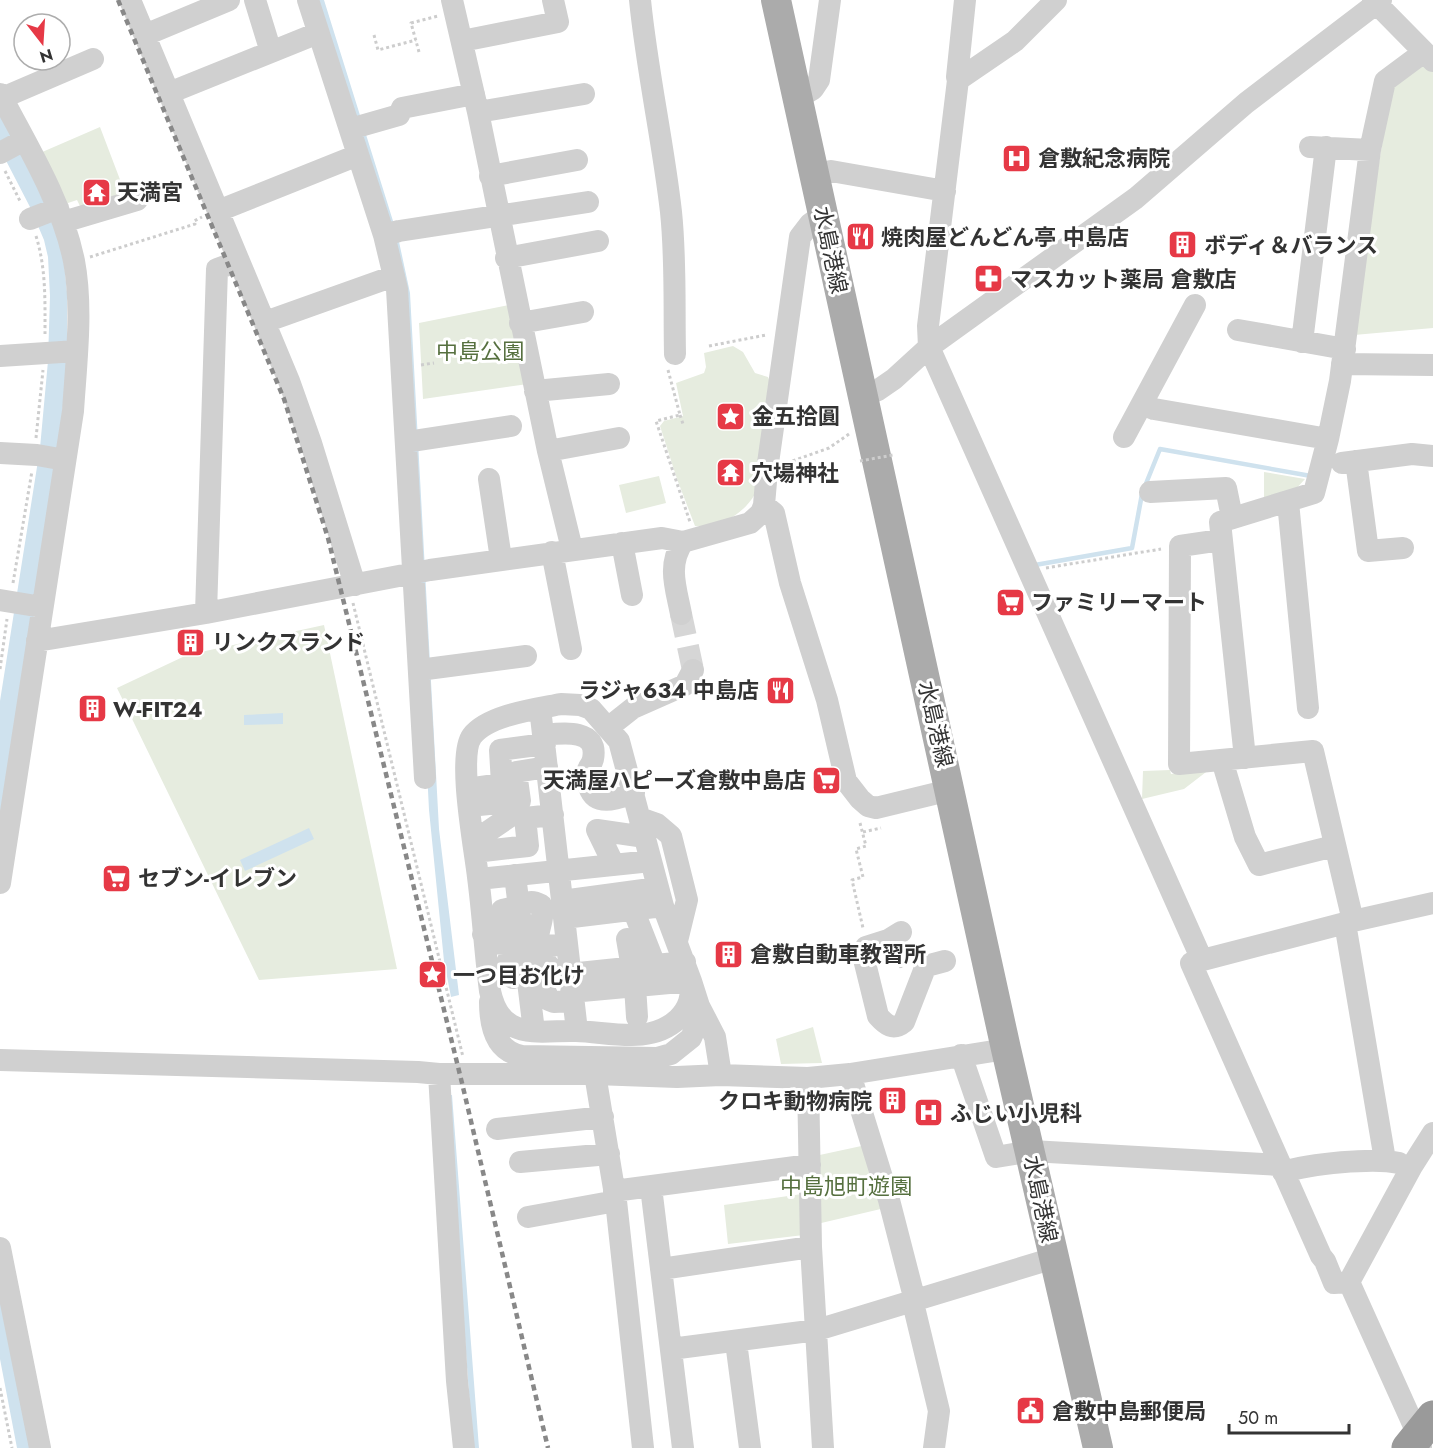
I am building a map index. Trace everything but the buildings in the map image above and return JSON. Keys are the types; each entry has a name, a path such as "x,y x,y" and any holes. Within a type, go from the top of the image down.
{"main road":[{"name":"水島港線","path":"776,0 1006,1049 1098,1448"}],"street":[{"path":"130,0 265,322 311,443 352,586"},
{"path":"145,35 229,0"},
{"path":"255,0 271,52"},
{"path":"308,0 318,33 356,127 358,155 390,233 412,441 425,670 425,778"},
{"path":"462,41 558,22 553,0"},
{"path":"640,0 643,33 671,212 674,247 675,354"},
{"path":"798,98 813,89 819,80 830,0"},
{"path":"965,0 958,80 939,190 928,326 929,346 1198,961"},
{"path":"958,80 1015,41 1056,0"},
{"path":"863,396 878,390 894,379 929,346 1136,198 1246,103 1376,1 1428,57 1385,81 1370,150 1344,357 1322,438 1321,465 1314,493 1220,522 1245,758"},
{"path":"453,6 476,103 548,451 562,551 571,649"},
{"path":"169,93 318,33"},
{"path":"0,883 37,641 49,457 73,411 59,351 77,292 74,262 11,147 1,96 93,59"},
{"path":"356,127 399,115 402,108 584,94"},
{"path":"1302,342 1318,147 1370,150"},
{"path":"218,211 358,155"},
{"path":"490,176 577,160"},
{"path":"815,174 831,171 939,190"},
{"path":"47,215 137,200"},
{"path":"390,233 588,202"},
{"path":"37,641 206,613 419,572 662,537 690,540 750,523 762,513 764,505 800,237 810,224 824,214"},
{"path":"507,258 598,241"},
{"path":"206,613 217,269 239,261"},
{"path":"265,322 393,276"},
{"path":"1124,437 1195,304"},
{"path":"520,322 583,312"},
{"path":"1238,330 1302,342 1344,357 1433,365"},
{"path":"0,356 59,351"},
{"path":"535,391 609,384"},
{"path":"1142,404 1154,409 1322,438"},
{"path":"412,441 511,426"},
{"path":"548,451 619,438"},
{"path":"0,453 49,457"},
{"path":"1321,465 1412,454 1433,456"},
{"path":"1356,461 1368,551 1403,548"},
{"path":"489,479 501,560"},
{"path":"1150,492 1226,488 1232,517"},
{"path":"1288,502 1308,708"},
{"path":"764,505 774,513 790,583 827,700 846,781 860,799 868,806 876,808 950,790"},
{"path":"681,614 673,568 676,553 690,540"},
{"path":"1221,540 1180,546 1179,764 1313,751 1402,1164"},
{"path":"622,543 633,595"},
{"path":"7,601 39,606"},
{"path":"425,670 526,656"},
{"path":"609,728 633,708 685,685 693,670"},
{"path":"637,1017 633,977 668,904 651,861 648,827 634,793 619,741 591,709 580,705 561,704 494,720 480,728 471,738 467,753 468,797 490,991 490,1024 501,1044 510,1052 522,1056 661,1058 691,1038 697,1024 699,1006"},
{"path":"540,708 577,1031"},
{"path":"468,797 502,784 500,750 544,740 565,732 578,733 588,740 593,759 587,773 591,793 602,800 614,800 634,793"},
{"path":"1222,760 1245,837 1258,865 1334,846"},
{"path":"468,797 520,801 516,772 548,767"},
{"path":"475,847 528,846 525,818 553,815"},
{"path":"475,847 507,825"},
{"path":"479,879 559,871 623,887 668,904 687,900 672,836 648,827 597,830 623,887 652,937 688,972 699,1006 715,1037 721,1075"},
{"path":"563,910 623,887 651,861"},
{"path":"515,875 534,1031"},
{"path":"563,910 593,890 623,887"},
{"path":"484,939 504,932 502,910 519,906 529,900 541,905 544,916 539,928 539,938 546,945 566,944"},
{"path":"1343,1282 1334,1283 1321,1256 1286,1169 1191,963 1433,903"},
{"path":"901,932 888,940 866,947 863,955 878,1016 885,1024 892,1027 904,1022 925,968 945,962"},
{"path":"652,937 655,965"},
{"path":"484,939 504,944 510,953 506,966 509,975 513,978 526,967 543,959 551,968 544,988 549,1000 554,1002 571,989 633,977 688,972"},
{"path":"633,977 655,965 688,972"},
{"path":"490,991 494,1006 501,1017 519,1029 635,1035 656,1033 666,1029 686,1011 692,993 688,972"},
{"path":"0,1060 450,1074 595,1074 677,1077 721,1075 807,1078 850,1074 1006,1049"},
{"path":"962,1055 996,1157 1031,1151 1286,1169 1402,1164"},
{"path":"450,1074 457,1381 464,1448"},
{"path":"595,1074 615,1196 643,1448"},
{"path":"850,1074 889,1200 939,1411 934,1448"},
{"path":"807,1078 811,1247 824,1448"},
{"path":"497,1129 603,1117"},
{"path":"1343,1282 1402,1164 1433,1133"},
{"path":"520,1162 609,1154"},
{"path":"528,1217 651,1187 810,1165"},
{"path":"651,1187 682,1448"},
{"path":"661,1269 811,1247"},
{"path":"0,1248 40,1448"},
{"path":"670,1349 817,1330 1054,1258"},
{"path":"1343,1282 1420,1437"},
{"path":"736,1342 750,1448"}],"path":[{"path":"419,52 411,23 453,6"},
{"path":"374,35 378,50 416,40"},
{"path":"0,162 47,215 43,258 45,292 59,351 49,457 7,601 0,669"},
{"path":"74,262 195,224 194,221 218,211"},
{"path":"710,346 786,331"},
{"path":"675,354 665,361 683,424"},
{"path":"415,366 434,363"},
{"path":"680,415 657,421 690,540"},
{"path":"767,470 830,448 857,428"},
{"path":"861,461 893,455 892,453"},
{"path":"1029,571 1180,546"},
{"path":"352,586 456,1030 450,1074"},
{"path":"0,1388 12,1448"}],"green space":[{"path":"1418,66 1430,66 1433,70 1433,328 1354,335 1351,328 1392,86"},
{"path":"100,127 127,198 83,212 77,200 65,204 40,153"},
{"name":"中島公園","path":"509,305 528,384 423,399 419,323"},
{"path":"733,346 743,352 755,373 768,377 770,382 755,494 744,508 730,519 713,525 695,526 660,426 664,421 683,416 676,383 704,373 706,367 704,353"},
{"path":"1264,472 1305,479 1295,490 1264,499"},
{"path":"659,476 666,503 626,513 619,485"},
{"path":"324,625 397,969 259,980 117,688 187,655"},
{"path":"1210,769 1184,789 1142,799 1143,771 1170,770 1171,774"},
{"path":"813,1027 822,1063 781,1064 776,1039"},
{"name":"中島旭町遊園","path":"866,1145 885,1208 817,1224 815,1156"},
{"path":"809,1193 812,1234 728,1244 724,1205"}],"water":[{"path":"315,0 324,0 398,237 410,293 439,829 459,995 451,997 444,961 429,810 403,294"},
{"path":"0,111 48,204 63,252 67,292 67,364 59,447 0,841 0,701 40,448 48,361 50,296 48,257 44,240 0,149"},
{"path":"283,713 283,724 244,725 244,715"},
{"path":"309,828 314,839 245,871 240,860"},
{"path":"447,1095 452,1095 479,1448 473,1448"},
{"path":"0,1282 33,1448 17,1448 0,1359"}],"waterway":[{"path":"1145,486 1160,449 1311,476"},
{"path":"1035,565 1132,548 1142,494"}],"tunnel":[{"path":"681,614 693,670"}],"railway":[{"path":"118,0 284,399 328,538 462,1083 548,1448"}],"place":[{"name":"倉敷紀念病院","path":"1017,158"},
{"name":"天満宮","path":"96,192"},
{"name":"焼肉屋どんどん亭 中島店","path":"860,237"},
{"name":"ボディ＆バランス","path":"1183,245"},
{"name":"マスカット薬局 倉敷店","path":"989,279"},
{"name":"金五拾圓","path":"731,416"},
{"name":"穴場神社","path":"730,473"},
{"name":"ファミリーマート","path":"1010,602"},
{"name":"リンクスランド","path":"191,642"},
{"name":"ラジャ634 中島店","path":"780,690"},
{"name":"W-FIT24","path":"92,709"},
{"name":"天満屋ハピーズ倉敷中島店","path":"827,780"},
{"name":"セブン-イレブン","path":"117,878"},
{"name":"倉敷自動車教習所","path":"729,954"},
{"name":"一つ目お化け","path":"432,975"},
{"name":"クロキ動物病院","path":"893,1101"},
{"name":"ふじい小児科","path":"929,1113"},
{"name":"倉敷中島郵便局","path":"1031,1411"}]}
